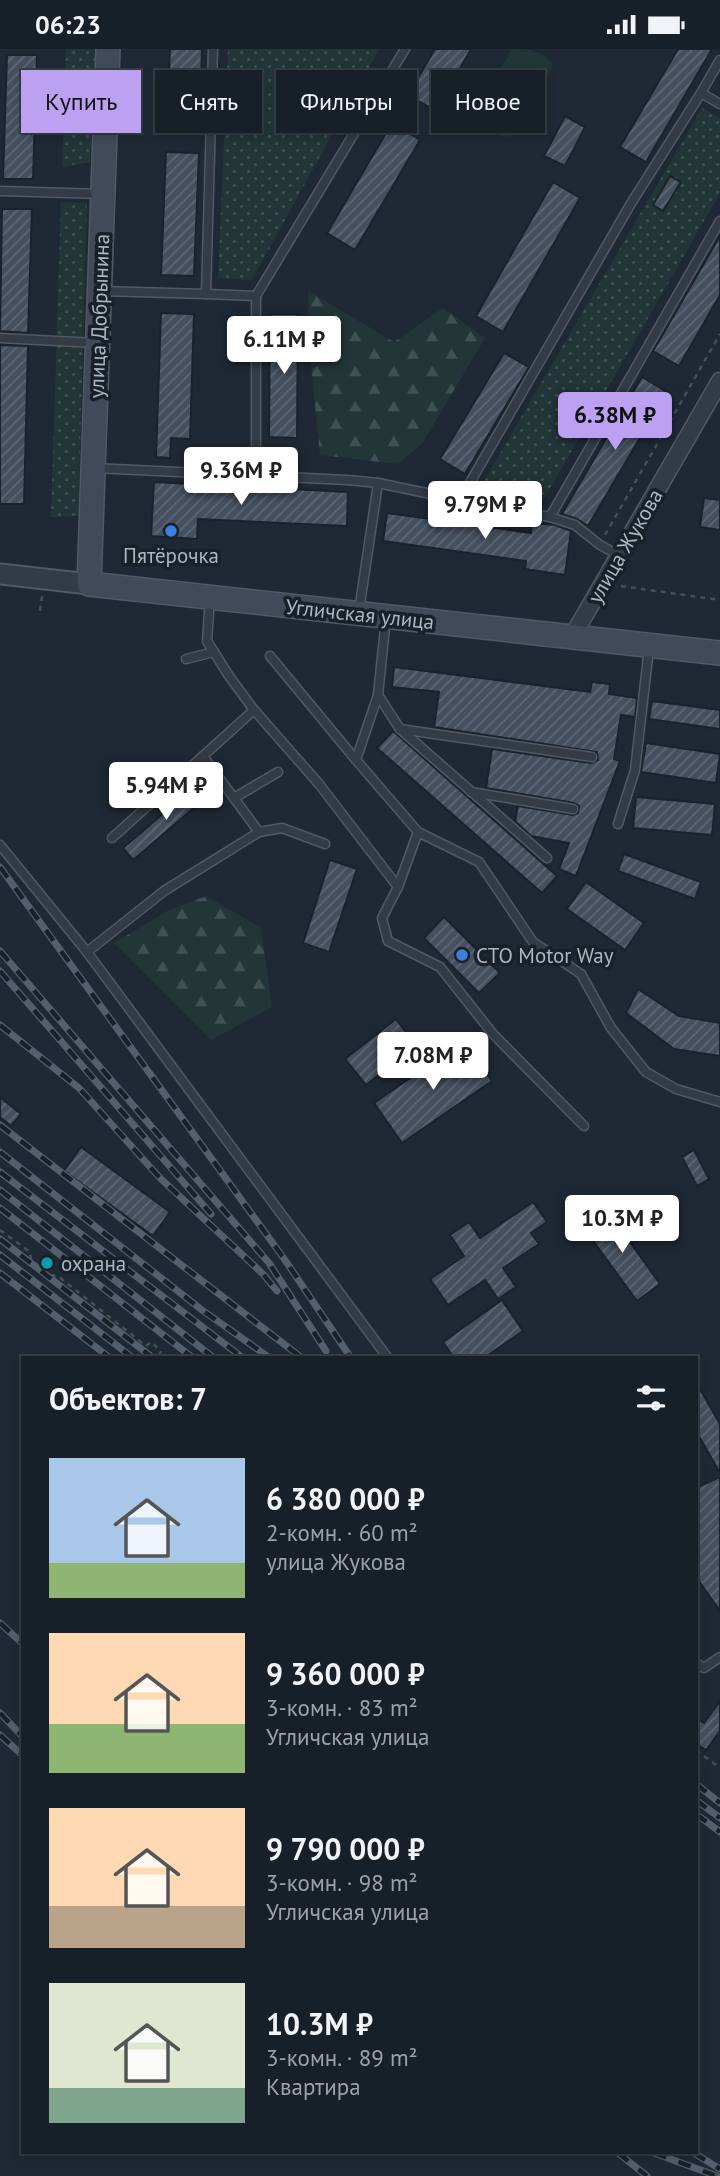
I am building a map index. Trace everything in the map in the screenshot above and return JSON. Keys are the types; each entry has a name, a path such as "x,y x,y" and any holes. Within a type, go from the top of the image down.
{"main road":[{"name":"улица Добрынина","path":"89,584 108,49"},
{"name":"Угличская улица","path":"89,584 720,653"}],"street":[{"name":"улица Жукова","path":"572,637 714,406 720,381"},
{"name":"Угличская улица","path":"0,574 89,584"}],"lane":[{"path":"206,295 213,49"},
{"path":"256,475 257,296 405,49"},
{"path":"460,500 630,205 720,59"},
{"path":"701,93 720,104"},
{"path":"0,191 103,194"},
{"path":"550,517 720,221"},
{"path":"99,291 257,296"},
{"path":"0,338 98,343"},
{"path":"93,468 378,482 550,517 575,525 600,545 620,555"},
{"path":"359,614 378,482"},
{"path":"210,597 207,641 214,652 254,710 319,784 398,887"},
{"path":"356,760 378,695 386,618"},
{"path":"618,824 635,770 649,645"},
{"path":"186,659 214,652"},
{"path":"270,656 418,832 479,862 533,942 581,974 611,1028 646,1072 676,1089 720,1102"},
{"path":"378,695 400,729 547,858"},
{"path":"112,838 254,710"},
{"path":"400,729 592,757"},
{"path":"203,756 259,832"},
{"path":"234,798 278,772"},
{"path":"471,792 573,809"},
{"path":"88,952 164,891 259,832 282,828 325,844"},
{"path":"418,832 398,887 382,918 388,941 440,967 493,1034 584,1126"},
{"path":"0,845 88,952 387,1356"},
{"path":"698,1664 704,1668 720,1657"}],"path":[{"path":"600,545 720,334"},
{"path":"604,583 720,600"},
{"path":"40,611 42,597"},
{"path":"0,1230 30,1252 31,1260 50,1275 58,1276 146,1346 150,1342 161,1351 159,1356"},
{"path":"698,1752 720,1768"},
{"path":"715,2176 720,2170"}],"green space":[{"path":"66,49 96,49 95,70 65,70"},
{"path":"228,49 379,49 367,70 276,70 276,133 333,133 252,280 218,278 224,133 262,133 262,70 227,70"},
{"path":"512,49 534,51 552,63 545,81 545,70 500,70"},
{"path":"702,108 720,118 720,193 542,502 478,491"},
{"path":"63,133 92,133 90,162 62,167"},
{"path":"494,133 513,133 510,137"},
{"path":"61,202 87,203 78,516 51,517"},
{"path":"308,291 394,342 443,308 485,338 423,442 398,464 320,455 310,355"},
{"path":"206,896 261,928 272,1007 211,1040 114,943 169,910"}],"building":[{"path":"170,49 202,49 201,70 169,70"},
{"path":"435,49 471,49 459,70 431,70 431,108 417,100 417,80"},
{"path":"678,49 712,49 646,162 620,147"},
{"path":"7,55 37,55 37,70 21,70 21,133 34,133 33,179 3,179"},
{"path":"565,116 585,127 565,166 544,156"},
{"path":"386,133 408,133 420,140 355,250 327,233"},
{"path":"166,152 199,153 194,276 161,275"},
{"path":"670,176 681,182 663,211 653,205"},
{"path":"553,182 580,198 503,332 476,316"},
{"path":"2,209 32,209 28,333 0,331"},
{"path":"720,236 720,295 679,366 653,351"},
{"path":"161,313 194,314 190,439 171,438 170,458 156,457"},
{"path":"270,314 298,314 297,438 269,437"},
{"path":"0,345 28,346 24,504 0,504"},
{"path":"504,353 529,367 465,474 440,459"},
{"path":"642,377 667,392 588,526 562,514"},
{"path":"154,482 348,492 347,526 198,519 197,539 151,536"},
{"path":"704,498 720,500 720,530 700,527"},
{"path":"387,513 531,533 532,523 555,525 571,531 565,575 525,569 526,561 383,541"},
{"path":"394,667 590,692 592,682 610,684 609,694 637,698 635,717 621,715 614,759 620,761 576,876 559,869 569,843 531,836 515,821 518,806 573,815 578,813 579,806 486,788 492,749 591,763 598,760 597,752 434,727 439,692 392,687"},
{"path":"652,701 720,710 720,729 649,719"},
{"path":"393,731 557,876 542,893 377,748"},
{"path":"646,743 720,754 716,783 641,772"},
{"path":"199,783 209,795 133,860 123,848"},
{"path":"636,797 715,804 712,835 633,828"},
{"path":"624,854 701,882 695,899 618,871"},
{"path":"330,860 357,869 329,952 303,943"},
{"path":"586,882 644,923 625,950 567,909"},
{"name":"СТО Motor Way","path":"444,917 500,973 479,993 424,938"},
{"path":"638,989 679,1016 720,1023 720,1056 674,1049 626,1013"},
{"path":"396,1019 416,1046 366,1085 345,1059"},
{"path":"465,1040 492,1081 402,1143 374,1103"},
{"path":"0,1097 21,1114 11,1126 0,1117"},
{"path":"81,1147 170,1212 153,1236 64,1171"},
{"path":"694,1150 709,1179 697,1186 682,1157"},
{"path":"533,1202 547,1222 531,1233 539,1244 503,1268 516,1287 498,1299 485,1280 448,1305 430,1279 464,1256 450,1235 469,1222 480,1238"},
{"path":"607,1210 660,1284 637,1301 583,1227"},
{"path":"502,1300 523,1331 487,1356 453,1356 443,1342"},
{"path":"698,1386 720,1424 720,1473 698,1434"},
{"path":"720,1477 720,1611 698,1580 698,1487"},
{"path":"720,1701 720,1731 706,1750 698,1745 698,1719 704,1723"}],"railway":[{"path":"0,867 285,1260 350,1356"},
{"path":"0,951 269,1263 326,1351"},
{"path":"0,971 211,1214"},
{"path":"0,1025 79,1088 160,1178 263,1274 277,1291"},
{"path":"0,1125 299,1356"},
{"path":"0,1152 202,1310 267,1356"},
{"path":"0,1172 240,1356"},
{"path":"0,1190 211,1356"},
{"path":"0,1208 190,1356"},
{"path":"0,1239 150,1356"},
{"path":"0,1255 130,1356"},
{"path":"0,1273 107,1356"},
{"path":"0,1623 21,1642"},
{"path":"0,1713 21,1735"},
{"path":"0,1735 20,1753"},
{"path":"698,1786 720,1803"},
{"path":"698,1802 720,1818"},
{"path":"698,1816 720,1832"},
{"path":"619,2154 647,2176"},
{"path":"657,2154 717,2176"},
{"path":"696,2154 720,2169"}],"place":[{"name":"Пятёрочка","path":"171,531"},
{"name":"СТО Motor Way","path":"462,955"},
{"name":"охрана","path":"47,1263"}]}
